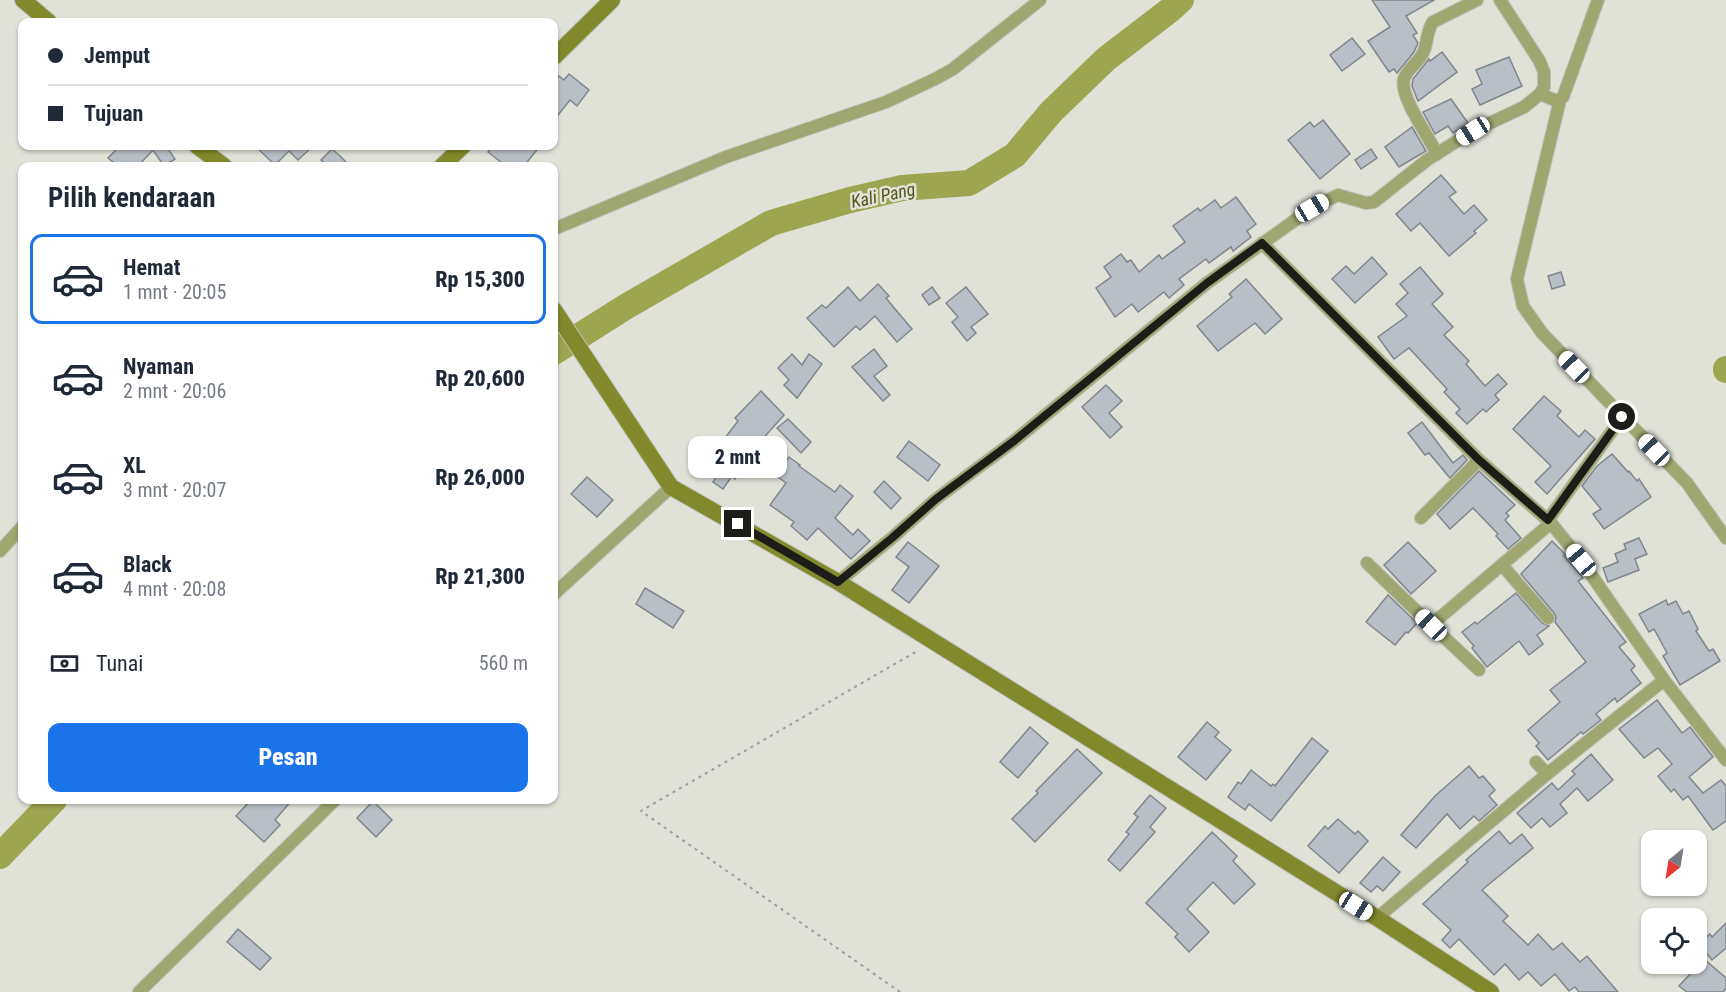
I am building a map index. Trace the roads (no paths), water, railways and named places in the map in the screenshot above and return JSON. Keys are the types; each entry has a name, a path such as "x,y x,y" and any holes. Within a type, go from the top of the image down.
{"street":[{"path":"23,0 44,18"},
{"path":"558,53 612,0"},
{"path":"558,227 726,157 886,102 935,79 953,69 1040,0"},
{"path":"1437,154 1408,101 1403,83 1405,76 1422,56 1427,42 1428,29 1432,22 1477,0"},
{"path":"838,582 936,499 1014,441 1207,283 1312,208 1338,195 1366,203 1374,202 1437,154 1473,131 1524,107 1540,94 1544,87 1544,72 1539,60 1500,0"},
{"path":"1598,0 1568,86 1560,100 1517,279 1522,306 1542,333 1687,483 1726,538"},
{"path":"1540,94 1552,100 1560,100"},
{"path":"202,150 218,162"},
{"path":"446,162 459,150"},
{"path":"1262,243 1479,460 1549,522 1581,560 1664,680 1726,760"},
{"path":"558,316 670,487 838,582 1377,918 1491,992"},
{"path":"1431,625 1549,522 1622,417"},
{"path":"1421,518 1479,460"},
{"path":"558,590 670,487"},
{"path":"0,551 18,531"},
{"path":"1367,563 1479,670"},
{"path":"1502,565 1548,618"},
{"path":"1377,918 1547,774 1664,680"},
{"path":"1536,762 1547,774"},
{"path":"139,992 331,804"}],"waterway":[{"name":"Kali Pang","path":"558,349 627,306 771,223 850,200 902,188 969,183 1015,155 1051,112 1106,59 1181,0"},
{"name":"Kali Pang","path":"0,856 50,804"}]}
